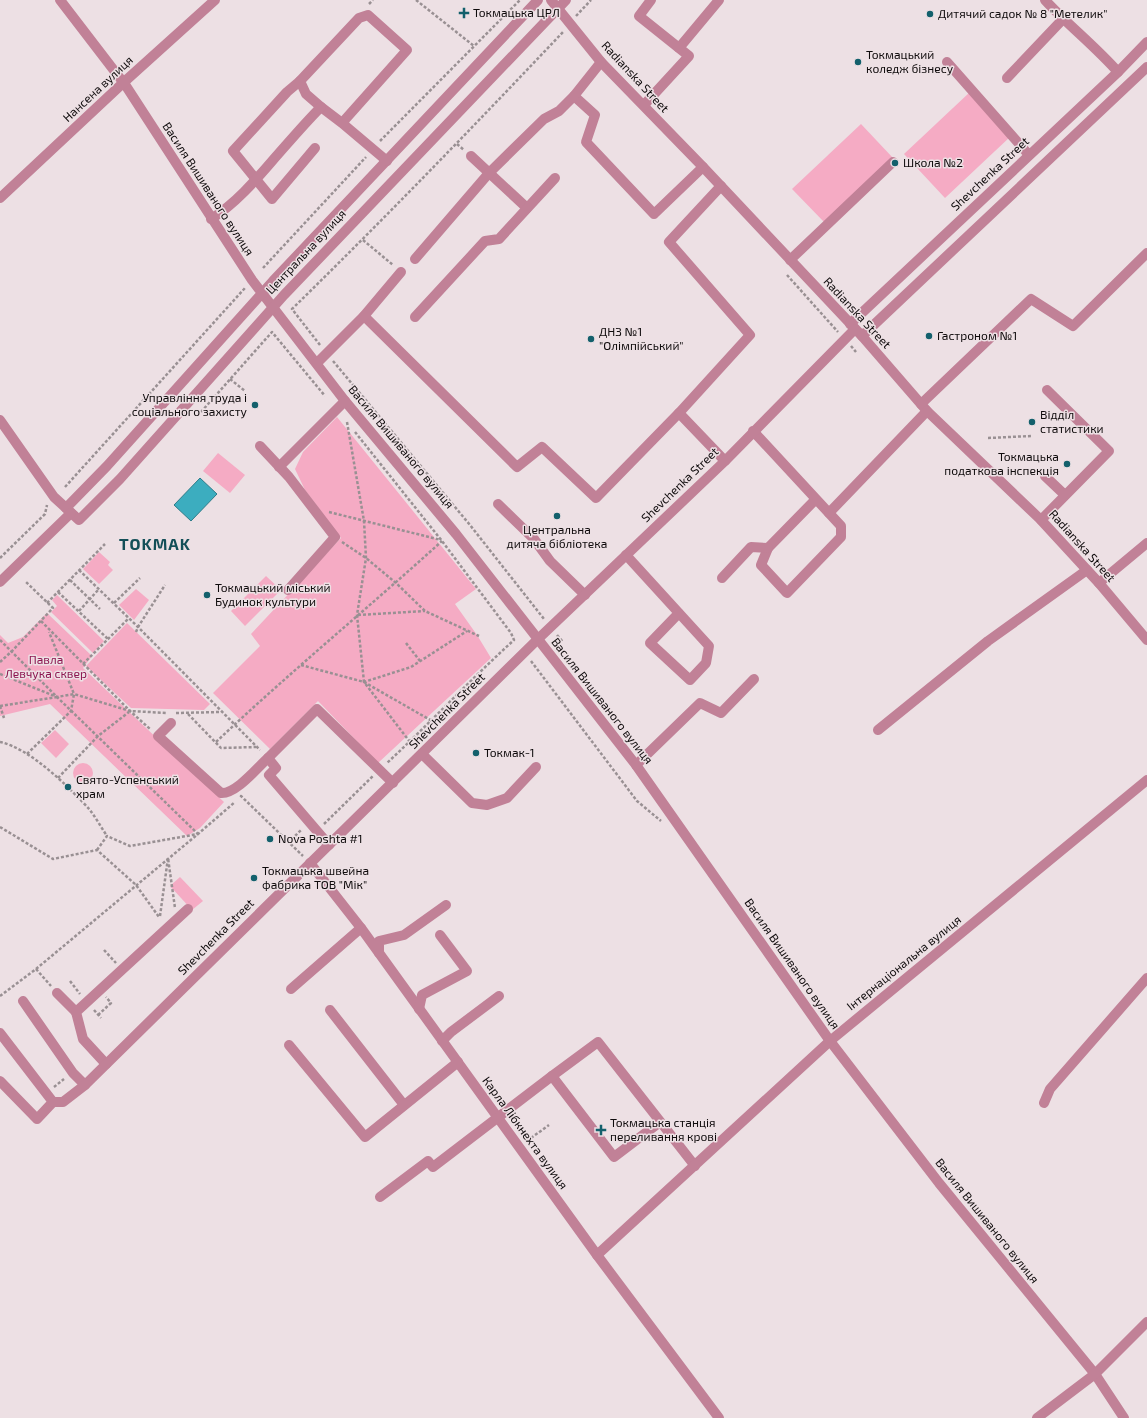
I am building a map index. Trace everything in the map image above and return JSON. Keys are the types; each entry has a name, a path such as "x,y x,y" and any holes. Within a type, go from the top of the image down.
{"street":[{"name":"Василя Вишиваного вулиця","path":"60,0 123,83 211,219 272,308 318,363 345,401 456,534 636,765 830,1042 939,1183 1095,1374 1124,1418"},
{"name":"Нансена вулиця","path":"0,198 123,83 215,0"},
{"name":"Центральна вулиця","path":"0,582 68,510 263,294 538,0"},
{"name":"Radianska Street","path":"551,0 601,62 703,167 856,330 924,407 1041,520 1099,583 1147,640"},
{"name":"Центральна вулиця","path":"68,510 79,520 89,511 120,479 272,308 566,0"},
{"path":"644,105 689,56 639,16 652,0"},
{"path":"679,48 719,0"},
{"path":"1045,0 1118,72"},
{"path":"315,148 272,199 233,151 287,92 300,82 359,18 368,15 407,50 342,123"},
{"path":"1007,78 1063,19"},
{"name":"Shevchenka Street","path":"53,1102 63,1102 85,1085 538,639 724,461 856,330 1029,154 1118,72 1147,42"},
{"path":"415,259 489,173 544,119 559,111 574,96 601,62"},
{"path":"947,62 1029,154"},
{"name":"Shevchenka Street","path":"856,330 1147,67"},
{"path":"300,82 306,94 321,108 342,123 387,161"},
{"path":"574,96 595,115 586,142 654,214 703,167"},
{"path":"211,219 223,212 256,179 299,130 321,108"},
{"path":"472,156 527,208"},
{"path":"790,260 893,162"},
{"path":"415,317 485,241 499,239 555,178"},
{"path":"364,316 517,467 542,447 596,498 679,413 750,335 669,242 721,186"},
{"path":"829,513 924,407 1032,299 1073,326 1147,253"},
{"path":"318,363 364,316 401,272"},
{"path":"1041,520 1109,451 1047,390"},
{"path":"279,467 345,401"},
{"path":"679,413 724,461"},
{"path":"0,420 54,497 68,510"},
{"path":"753,431 829,513 841,526 841,537 787,592 761,565 768,548 816,499"},
{"path":"260,446 289,477 335,537 288,590"},
{"path":"1045,476 1065,495"},
{"path":"498,504 534,539 550,561 585,595"},
{"path":"1099,583 1147,543"},
{"path":"722,578 751,547 768,548"},
{"path":"626,555 679,612 709,646 706,663 690,680 650,643 679,612"},
{"path":"878,730 988,641 1087,570"},
{"path":"636,765 700,703 721,713 754,679"},
{"path":"171,723 158,736 221,793 235,789 317,709 393,783"},
{"path":"422,754 472,803 487,805 507,798 536,767"},
{"path":"268,758 276,768 269,775 316,832 329,845"},
{"name":"Інтернаціональна вулиця","path":"597,1255 830,1042 1147,780"},
{"name":"Карла Лібкнехта вулиця","path":"310,863 361,928 597,1255 719,1418"},
{"path":"379,953 379,941 404,935 446,905"},
{"path":"76,1012 188,909"},
{"path":"291,989 361,928"},
{"path":"419,1009 422,994 467,971 440,935"},
{"path":"1044,1103 1050,1089 1147,978"},
{"path":"56,993 76,1012 83,1039 106,1064"},
{"path":"442,1041 451,1032 499,996"},
{"path":"22,1001 72,1073 85,1085"},
{"path":"330,1010 404,1105"},
{"path":"0,1033 53,1102 37,1119 0,1081"},
{"path":"380,1198 428,1161 433,1167 497,1117 598,1042 695,1166"},
{"path":"289,1045 365,1137 458,1062"},
{"path":"552,1076 614,1157 660,1122"},
{"path":"1037,1418 1095,1374 1147,1322"}],"path":[{"path":"416,0 474,46"},
{"path":"263,268 373,148 520,0"},
{"path":"576,17 591,0"},
{"path":"563,642 470,525 327,354 292,309 452,150 564,31"},
{"path":"363,240 401,272"},
{"path":"65,487 245,288"},
{"path":"200,412 272,332 442,540 511,633 514,640 637,801 662,822"},
{"path":"230,379 245,391"},
{"path":"347,422 364,521 366,558 357,615 364,682 410,742"},
{"path":"988,438 1031,436"},
{"path":"0,558 45,514 48,501"},
{"path":"313,507 442,540"},
{"path":"456,534 470,525"},
{"path":"335,537 366,558 396,583 425,611 479,636"},
{"path":"216,742 300,665 396,583 442,540"},
{"path":"47,603 105,544"},
{"path":"79,570 114,603 268,758"},
{"path":"114,603 140,578"},
{"path":"70,580 100,609"},
{"path":"0,662 53,608 26,582"},
{"path":"136,632 165,585"},
{"path":"79,611 99,589"},
{"path":"58,592 108,639"},
{"path":"357,615 425,611"},
{"path":"83,664 129,618"},
{"path":"40,621 125,704 130,711 158,736"},
{"path":"27,754 71,711 74,694 49,630"},
{"path":"364,682 411,667 467,630"},
{"path":"0,640 198,834"},
{"path":"288,843 304,826 313,835 514,640"},
{"path":"406,643 420,661"},
{"path":"300,665 364,682 432,721"},
{"path":"0,674 57,697"},
{"path":"4,718 0,706 74,694 130,711 187,713 222,712"},
{"path":"58,778 98,736 130,711"},
{"path":"187,713 221,748 257,747"},
{"path":"0,742 27,754 58,778 90,811 107,836 130,846 198,834"},
{"path":"0,996 36,970 241,796 310,863"},
{"path":"0,827 53,859 97,850 107,836"},
{"path":"97,850 136,885 160,917"},
{"path":"156,939 168,858"},
{"path":"168,858 176,920"},
{"path":"36,970 56,993"},
{"path":"531,1138 549,1125"}],"green space":[{"path":"970,92 1011,136 945,198 904,154"},
{"path":"861,124 893,158 825,223 792,189"},
{"path":"337,417 476,589 455,604 491,658 378,763 318,701 270,749 213,693 260,646 251,634 341,538 305,490 295,469 303,452"},
{"path":"218,453 245,475 230,493 203,471"},
{"path":"99,552 110,562 108,565 113,570 99,584 83,569"},
{"path":"266,576 281,590 245,626 231,611"},
{"path":"136,589 149,600 134,620 119,605"},
{"path":"57,595 104,641 93,653 51,612 57,606 52,600"},
{"name":"Павла Левчука сквер","path":"47,613 92,656 83,668 224,802 200,828 187,836 50,704 0,716 0,635 8,643 23,637"},
{"path":"127,623 210,704 204,710 131,708 86,666"},
{"path":"55,730 69,744 56,758 41,743"},
{"path":"83,763 90,766 93,773 90,780 83,783 76,780 73,773 76,766"},
{"path":"180,877 203,901 192,910 170,886"}],"water":[{"path":"200,478 217,494 191,521 174,505"}],"place":[{"name":"Токмацька ЦРЛ","path":"464,13"},
{"name":"Дитячий садок № 8 \"Метелик\"","path":"930,14"},
{"name":"Токмацький коледж бізнесу","path":"858,62"},
{"name":"Школа №2","path":"895,163"},
{"name":"Гастроном №1","path":"929,336"},
{"name":"ДНЗ №1 \"Олімпійський\"","path":"591,339"},
{"name":"Управління труда і соціального захисту","path":"255,405"},
{"name":"Відділ статистики","path":"1032,422"},
{"name":"Токмацька податкова інспекція","path":"1067,464"},
{"name":"Центральна дитяча бібліотека","path":"557,516"},
{"name":"Токмацький міський Будинок культури","path":"207,595"},
{"name":"Токмак-1","path":"476,753"},
{"name":"Свято-Успенський храм","path":"68,787"},
{"name":"Nova Poshta #1","path":"270,839"},
{"name":"Токмацька швейна фабрика ТОВ \"Мік\"","path":"254,878"},
{"name":"Токмацька станція переливання крові","path":"601,1130"}],"district":[{"name":"TOKMAK","path":"155,544"}]}
